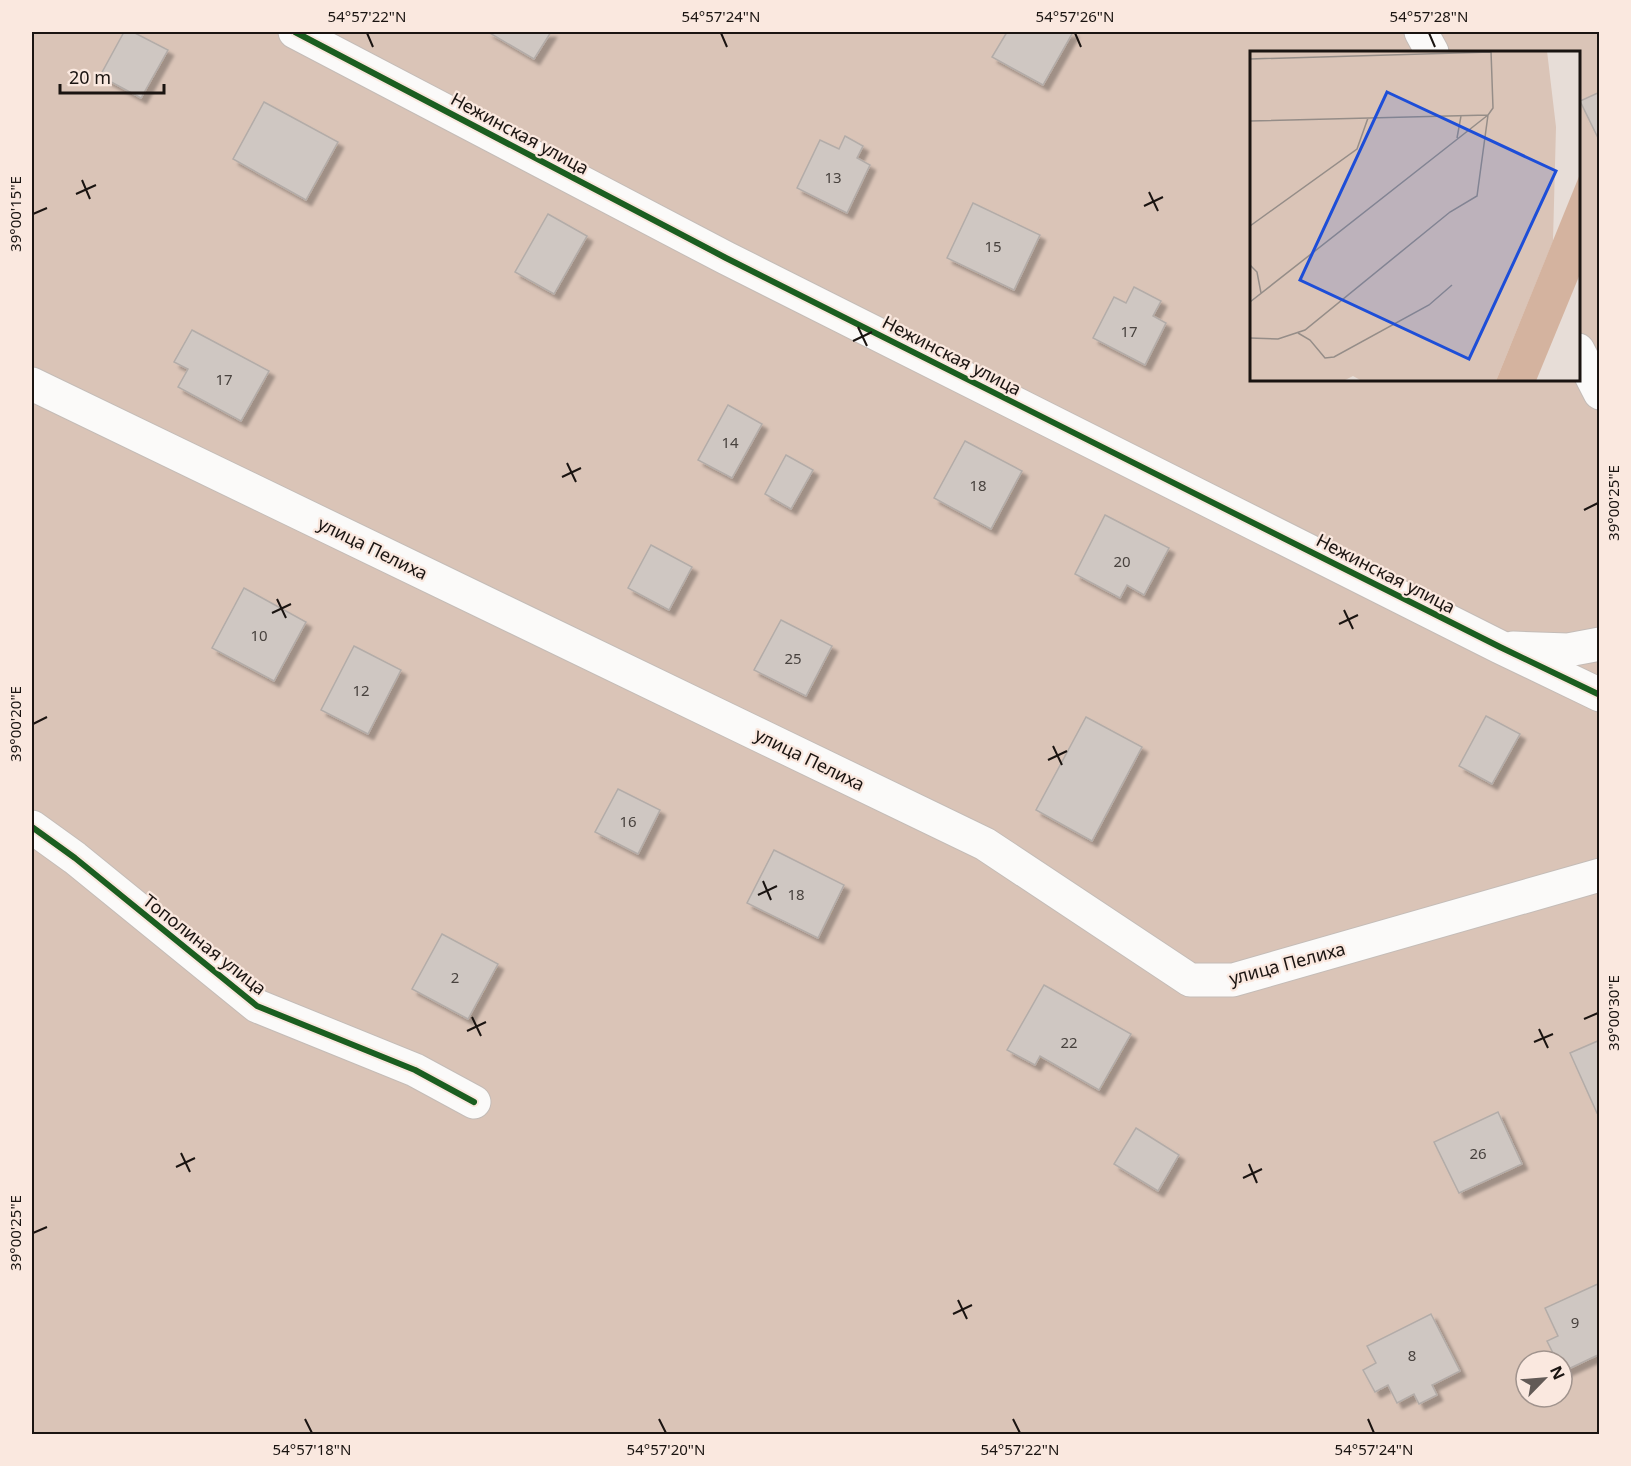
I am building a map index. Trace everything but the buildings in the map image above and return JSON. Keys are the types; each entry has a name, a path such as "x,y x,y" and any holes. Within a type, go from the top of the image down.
{"street":[{"name":"Нежинская улица","path":"296,32 726,258 1599,695"},
{"path":"1421,32 1431,51"},
{"path":"1580,354 1599,393"},
{"name":"улица Пелиха","path":"32,384 985,844 1190,980 1233,980 1599,875"},
{"path":"1500,647 1568,650 1599,644"},
{"name":"Тополиная улица","path":"32,827 75,858 257,1006 415,1070 474,1102"}],"shaded area":[{"path":"32,32 1599,32 1599,1434 32,1434"}],"cycle path":[{"path":"295,32 726,258 1600,695"},
{"path":"32,827 75,858 257,1006 415,1070 474,1102"}]}
